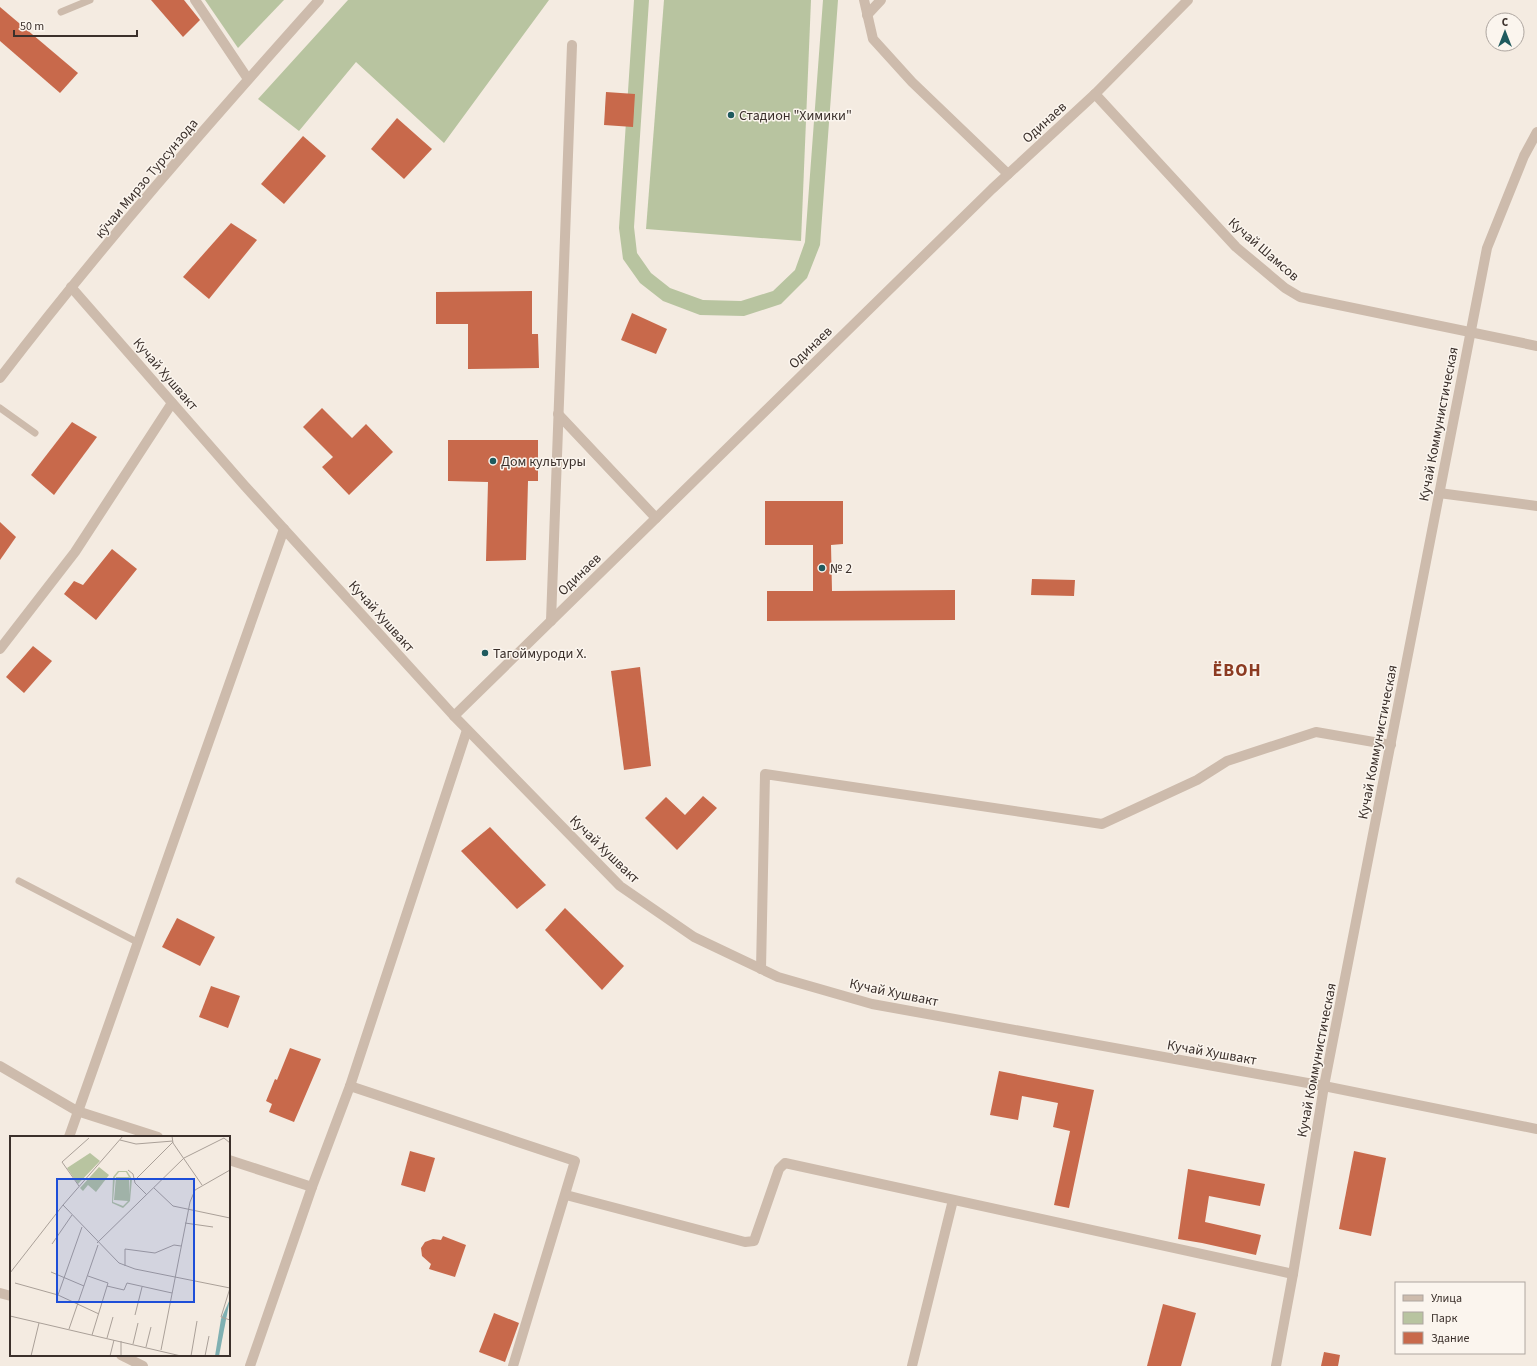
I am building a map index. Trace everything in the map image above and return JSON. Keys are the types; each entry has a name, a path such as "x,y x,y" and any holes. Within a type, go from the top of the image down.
{"street":[{"path":"195,0 248,79"},
{"name":"кӯчаи Мирзо Турсунзода","path":"0,378 71,287 248,79 319,0"},
{"path":"864,0 873,39 912,82 1008,174"},
{"path":"867,15 882,0"},
{"name":"Одинаев","path":"454,716 1008,174 1095,94 1188,0"},
{"path":"551,621 572,45"},
{"name":"Кучай Шамсов","path":"1095,94 1236,247 1285,288 1300,297 1537,346"},
{"name":"Кучай Коммунистическая","path":"1276,1366 1293,1274 1324,1086 1487,248 1524,156 1537,132"},
{"name":"Кучай Хушвакт","path":"71,287 284,530 467,730 620,886 694,937 778,977 872,1004 1324,1086 1537,1129"},
{"path":"0,650 75,552 172,403"},
{"path":"558,414 656,518"},
{"path":"1439,493 1537,506"},
{"path":"69,1136 284,530"},
{"path":"250,1366 312,1187 350,1086 467,730"},
{"path":"761,969 765,774 1102,824 1197,780 1227,761 1316,732 1391,746"},
{"path":"0,1066 77,1111 155,1136"},
{"path":"350,1086 575,1161 566,1195 513,1366"},
{"path":"230,1160 312,1187"},
{"path":"566,1195 745,1242 754,1241 779,1169 785,1163 1293,1274"},
{"path":"912,1366 953,1200"},
{"path":"0,1293 10,1296"},
{"path":"123,1356 143,1366"}],"lane":[{"path":"61,12 90,0"},
{"path":"0,408 35,432"},
{"path":"19,882 137,942"}],"green space":[{"path":"205,0 284,0 238,48"},
{"path":"348,0 549,0 444,143 356,62 299,131 258,99"},
{"path":"634,0 649,0 634,227 637,253 651,273 670,288 703,300 741,301 773,291 795,270 805,242 823,0 838,0 820,245 807,278 781,304 744,316 700,315 663,301 640,283 623,259 619,228"},
{"name":"Стадион \"Химики\"","path":"664,0 811,0 801,241 646,229"}],"building":[{"path":"151,0 184,0 200,20 183,37"},
{"path":"0,7 78,73 60,93 0,41"},
{"path":"606,92 635,94 633,127 604,125"},
{"path":"397,118 432,149 404,179 371,149"},
{"path":"303,136 326,156 284,204 261,184"},
{"path":"231,223 257,240 209,299 183,277"},
{"path":"532,291 532,334 538,334 539,368 468,369 468,324 436,324 436,292"},
{"path":"632,313 667,329 656,354 621,340"},
{"path":"322,408 352,438 366,424 393,452 349,495 322,467 333,457 303,427"},
{"path":"72,422 97,437 54,495 31,475"},
{"path":"448,440 538,440 538,481 528,481 526,560 486,561 488,482 448,481"},
{"name":"№ 2","path":"765,501 843,501 843,544 831,545 832,591 955,590 955,620 767,621 767,591 813,591 813,545 765,545"},
{"path":"0,522 16,537 0,560"},
{"path":"112,549 137,569 96,620 64,594 74,581 83,585"},
{"path":"1032,579 1075,580 1074,596 1031,595"},
{"path":"33,646 52,661 24,693 6,677"},
{"path":"640,667 651,766 624,770 611,671"},
{"path":"703,796 717,808 677,850 645,818 666,797 685,815"},
{"path":"490,827 546,885 517,909 461,851"},
{"path":"565,908 624,966 602,990 545,930"},
{"path":"177,918 215,937 200,966 162,947"},
{"path":"211,986 240,996 228,1028 199,1017"},
{"path":"290,1048 321,1059 294,1122 269,1112 272,1104 266,1101 275,1079 277,1080"},
{"path":"999,1071 1094,1090 1069,1208 1054,1205 1070,1131 1053,1127 1058,1103 1022,1096 1018,1120 990,1115"},
{"path":"410,1151 435,1158 425,1192 401,1185"},
{"path":"1354,1151 1386,1158 1371,1236 1339,1229"},
{"path":"1188,1169 1265,1184 1260,1206 1209,1196 1205,1222 1261,1235 1256,1255 1178,1239"},
{"path":"443,1236 466,1245 455,1277 429,1269 431,1264 422,1256 421,1248 425,1242 433,1239 441,1240"},
{"path":"1163,1304 1196,1313 1181,1366 1147,1366"},
{"path":"494,1313 519,1323 505,1362 479,1352"},
{"path":"1324,1352 1340,1355 1338,1366 1321,1366"}],"place":[{"name":"Стадион \"Химики\"","path":"731,115"},
{"name":"Дом культуры","path":"493,461"},
{"name":"№ 2","path":"822,568"},
{"name":"Тагоймуроди Х.","path":"485,653"}],"district":[{"name":"ЁВОН","path":"1237,670"}]}
